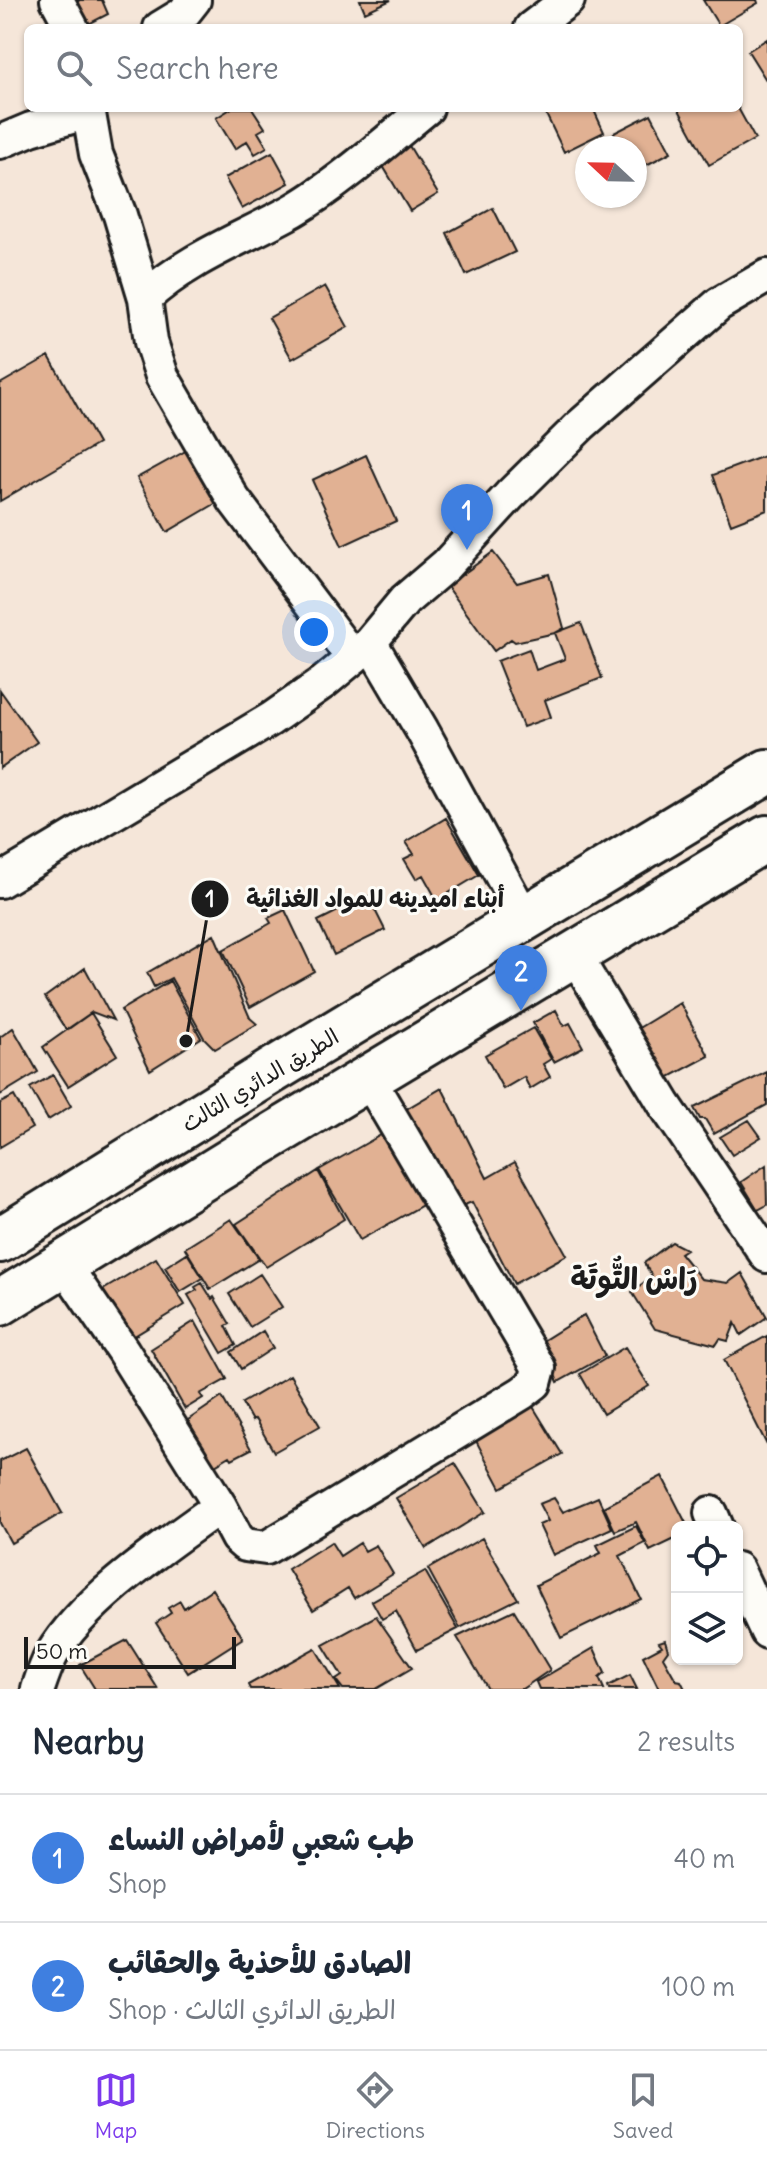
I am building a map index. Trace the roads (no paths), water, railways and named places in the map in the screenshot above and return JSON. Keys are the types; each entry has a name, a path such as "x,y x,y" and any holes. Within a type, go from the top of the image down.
{"main road":[{"name":"الطريق الدائري الثالث","path":"0,1240 272,1071 767,772"},
{"path":"0,1303 767,838"}],"street":[{"path":"57,0 70,24"},
{"path":"167,24 183,14 194,0"},
{"path":"536,24 568,0"},
{"path":"0,142 82,112"},
{"path":"88,112 96,154 120,215 145,298 151,342 162,376 234,500 361,650 422,730 525,919"},
{"path":"145,298 160,284 221,246 296,209 422,112"},
{"path":"0,881 271,719 324,682 361,650 405,600 446,565 510,495 581,425 719,304 767,276"},
{"path":"574,954 665,1105 767,1256"},
{"path":"63,1263 123,1351 237,1538 245,1545 266,1548 522,1393 535,1383 539,1368 368,1078"},
{"path":"38,1689 53,1653 78,1621 139,1565 220,1506"},
{"path":"743,1582 767,1632"}],"place":[{"name":"طب شعبي لأمراض النساء","path":"467,550"},
{"name":"الصادق للأحذية والحقائب","path":"521,1011"},
{"name":"أبناء اميدينه للمواد الغذائية","path":"186,1041"}],"district":[{"name":"رَاسْ التُّوتَة","path":"634,1278"}]}
